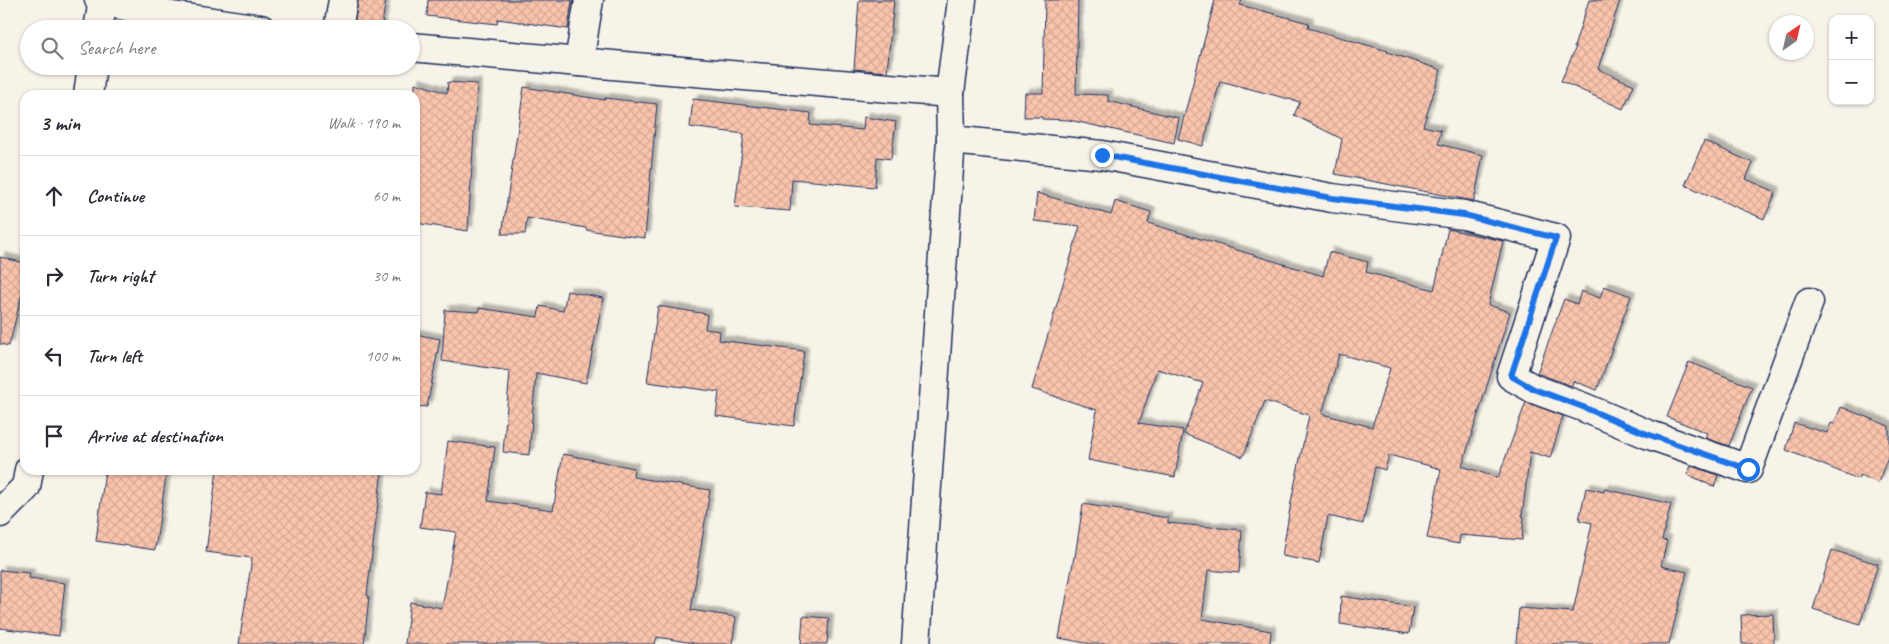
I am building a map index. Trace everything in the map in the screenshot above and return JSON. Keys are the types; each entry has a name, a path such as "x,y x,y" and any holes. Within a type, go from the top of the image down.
{"street":[{"path":"99,0 166,15 200,20"},
{"path":"340,20 343,0"},
{"path":"579,62 589,0"},
{"path":"916,644 951,140 950,93 962,0"},
{"path":"100,20 103,1"},
{"path":"420,47 950,93"},
{"path":"89,90 91,75"},
{"path":"951,140 1102,155 1332,198 1464,215 1556,238 1511,376 1534,389 1647,434 1748,469 1809,302"},
{"path":"0,513 26,487 27,475"}],"building":[{"path":"358,0 386,0 383,20 355,20"},
{"path":"428,0 572,0 568,29 498,19 497,24 427,16"},
{"path":"859,0 894,0 887,72 854,69"},
{"path":"1045,0 1078,0 1076,94 1108,95 1108,101 1179,118 1174,143 1069,120 1024,117 1025,93 1043,93"},
{"path":"1215,0 1242,0 1240,5 1309,23 1308,28 1388,51 1441,70 1423,126 1441,130 1438,144 1483,155 1474,201 1335,174 1342,139 1294,115 1300,102 1220,81 1203,146 1178,139"},
{"path":"1589,0 1620,0 1598,69 1634,85 1623,109 1561,81 1576,47 1574,47"},
{"path":"448,82 477,84 468,231 420,224 420,90 415,90 415,83 447,93"},
{"path":"524,87 605,100 605,98 657,104 645,238 586,230 586,228 527,218 525,234 502,234"},
{"path":"693,99 811,113 810,125 863,130 864,117 896,122 891,159 877,157 875,187 792,179 790,211 735,207 744,134 690,127"},
{"path":"1704,141 1753,163 1746,179 1776,192 1764,219 1685,185"},
{"path":"1037,193 1111,215 1115,201 1151,212 1148,223 1323,276 1329,252 1368,262 1366,272 1434,290 1448,229 1503,241 1488,305 1510,312 1462,466 1498,478 1526,402 1563,416 1550,458 1530,452 1522,516 1524,516 1522,540 1460,535 1459,544 1427,538 1441,469 1389,455 1385,470 1375,467 1363,524 1328,516 1319,563 1282,556 1309,415 1265,401 1243,457 1184,434 1203,383 1157,369 1139,423 1183,430 1175,477 1088,460 1097,410 1032,389 1080,226 1034,221","holes":["1339,354 1390,368 1372,427 1322,414"]},
{"path":"0,257 20,262 20,301 9,346 0,344"},
{"path":"1604,286 1631,296 1597,390 1573,381 1572,386 1537,373 1564,299 1577,304 1581,291 1600,298"},
{"path":"567,291 603,298 586,383 536,373 529,455 503,452 510,371 442,361 445,310 479,312 479,308 538,317 540,306 563,311"},
{"path":"658,306 707,314 705,329 720,331 719,340 804,351 794,426 716,416 719,392 647,382"},
{"path":"420,335 440,339 427,407 420,406"},
{"path":"1689,362 1752,387 1729,446 1705,438 1707,433 1667,417"},
{"path":"1841,407 1889,426 1889,454 1878,483 1860,475 1858,479 1786,450 1794,423 1827,433 1831,423 1834,424"},
{"path":"448,441 495,447 488,501 553,510 563,454 634,468 633,477 710,490 691,610 736,617 732,644 699,644 657,637 655,644 405,644 410,602 442,608 456,532 420,527 425,492 441,494"},
{"path":"1691,466 1718,475 1714,487 1687,474"},
{"path":"104,475 166,475 155,550 96,541"},
{"path":"216,475 381,475 367,595 369,596 364,644 239,644 252,558 206,552"},
{"path":"1586,488 1604,492 1605,489 1671,504 1662,540 1667,541 1661,566 1687,572 1669,644 1516,644 1519,608 1573,612 1592,523 1579,520"},
{"path":"1083,504 1168,518 1168,523 1242,530 1239,573 1208,570 1202,619 1271,631 1270,644 1091,644 1059,638"},
{"path":"1832,550 1878,564 1860,624 1813,609"},
{"path":"0,570 30,573 29,578 65,583 59,636 0,628"},
{"path":"1341,596 1413,607 1409,634 1340,624"},
{"path":"1773,614 1774,644 1742,644 1741,615"},
{"path":"803,616 829,618 827,644 801,644"}],"route":[{"path":"1102,155 1332,198 1464,215 1556,238 1511,376 1534,389 1647,434 1748,469"}]}
